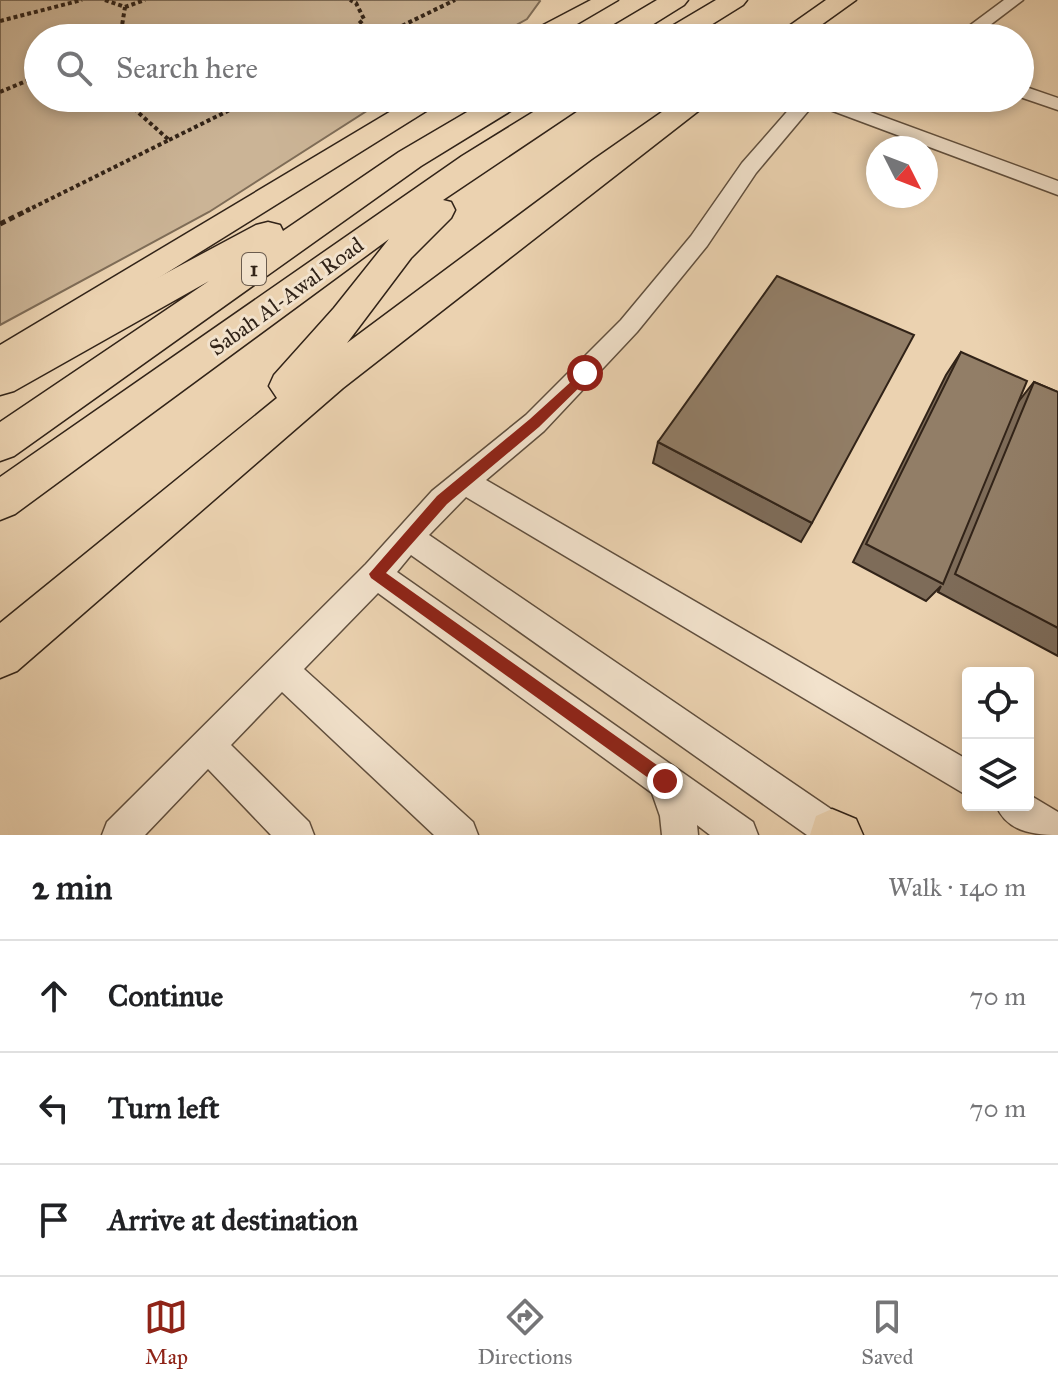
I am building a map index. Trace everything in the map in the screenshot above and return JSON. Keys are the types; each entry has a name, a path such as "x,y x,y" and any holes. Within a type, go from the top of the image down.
{"highway":[{"path":"635,24 675,0"},
{"path":"693,24 724,5 743,0"},
{"path":"806,24 843,0"},
{"name":"Sabah Al-Awal Road","path":"0,444 410,159 519,112"},
{"path":"64,598 302,373 399,250 439,210 522,112"},
{"name":"Sabah Al-Awal Road","path":"0,501 434,191 522,112"},
{"path":"0,654 329,377 604,167 681,112"},
{"path":"0,380 284,223 410,159"}],"main road":[{"path":"548,24 560,0"},
{"path":"562,24 607,0"},
{"path":"0,361 407,112"}],"lane":[{"path":"982,24 1015,0"},
{"path":"1034,81 1058,85"},
{"path":"1034,96 1058,104"},
{"path":"127,832 463,481 535,423 629,326 699,241 749,168 799,112"},
{"path":"850,112 1058,188"},
{"path":"463,481 962,775"},
{"path":"409,537 836,834"},
{"path":"376,574 740,835"},
{"path":"282,670 460,835"},
{"path":"208,745 296,835"},
{"path":"665,781 678,816 680,835"},
{"path":"1023,811 1058,832"}],"path":[{"path":"0,21 82,0"},
{"path":"105,0 125,7 145,0"},
{"path":"350,0 356,3 364,19 359,24"},
{"path":"406,24 455,0"},
{"path":"122,24 125,7"},
{"path":"0,92 24,82"},
{"path":"138,112 169,140"},
{"path":"0,224 226,112"}],"shaded area":[{"path":"0,0 540,1 527,19 518,24 24,24 24,112 365,112 209,212 0,325"}],"building":[{"path":"777,276 914,335 812,523 658,442"},
{"path":"961,352 1027,381 943,584 866,544"},
{"path":"1034,382 1058,392 1058,628 955,574"}],"route":[{"path":"585,373 535,423 442,500 376,574 665,781"}]}
